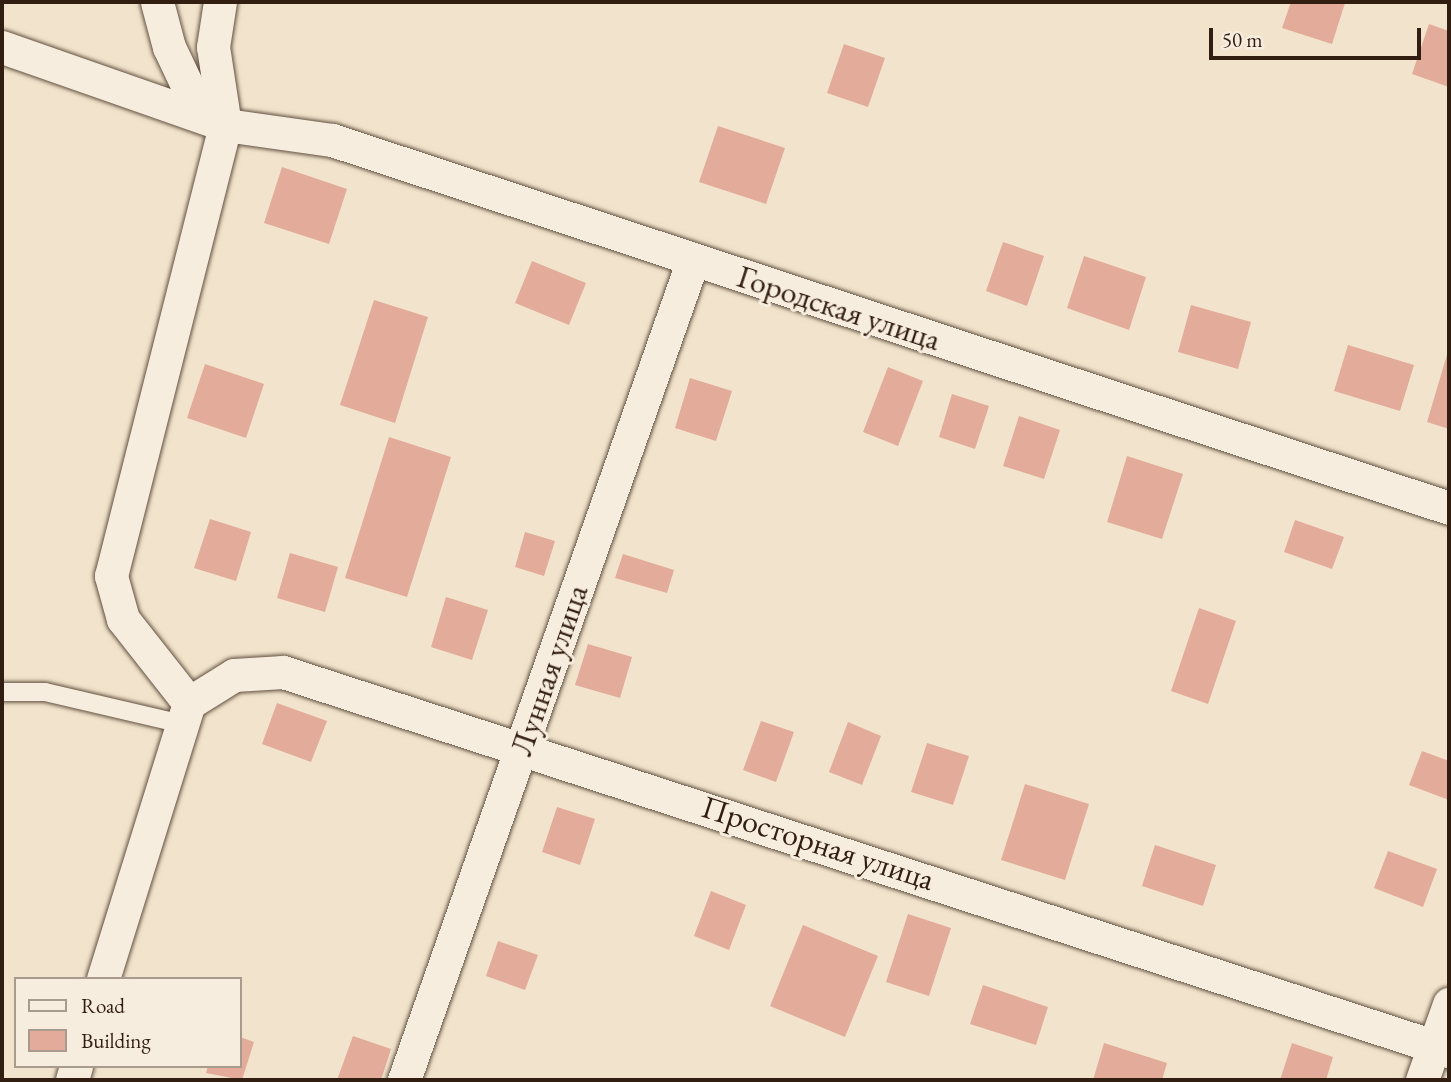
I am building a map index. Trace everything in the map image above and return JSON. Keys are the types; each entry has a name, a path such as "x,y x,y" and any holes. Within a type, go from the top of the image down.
{"street":[{"path":"157,2 169,47 194,100 225,125"},
{"path":"104,977 186,714 123,620 111,576 225,125 213,47 220,2"},
{"name":"Городская улица","path":"2,47 225,125 332,140 1449,508"},
{"name":"Лунная улица","path":"404,1080 693,260"},
{"name":"Просторная улица","path":"186,714 234,675 283,672 523,746 1442,1048"},
{"path":"1422,1080 1442,1048 1449,1004"}],"lane":[{"path":"2,692 45,692 186,714"}],"building":[{"path":"1291,2 1345,3 1332,44 1282,28"},
{"path":"1429,24 1449,31 1449,87 1412,74"},
{"path":"844,44 885,58 868,107 827,93"},
{"path":"718,126 785,148 766,204 699,182"},
{"path":"282,167 347,189 329,244 264,223"},
{"path":"1003,242 1044,256 1027,306 986,291"},
{"path":"1084,256 1146,277 1129,330 1067,308"},
{"path":"532,261 586,283 569,325 515,303"},
{"path":"374,300 428,317 395,423 340,405"},
{"path":"1191,305 1251,322 1238,369 1178,352"},
{"path":"1348,345 1414,365 1400,411 1334,391"},
{"path":"1449,348 1449,429 1427,422"},
{"path":"205,364 264,384 246,438 187,418"},
{"path":"888,367 923,381 898,446 863,432"},
{"path":"690,378 732,391 716,441 675,428"},
{"path":"952,394 989,406 975,449 939,437"},
{"path":"1019,416 1060,430 1044,479 1003,466"},
{"path":"389,437 451,457 407,597 345,578"},
{"path":"1127,456 1183,474 1162,539 1107,522"},
{"path":"210,519 251,532 236,581 194,568"},
{"path":"1295,520 1344,537 1332,569 1284,552"},
{"path":"525,532 555,541 544,576 515,567"},
{"path":"290,553 338,567 325,612 277,598"},
{"path":"623,554 674,570 667,593 615,578"},
{"path":"446,597 488,610 472,660 431,647"},
{"path":"1199,608 1236,621 1208,704 1171,691"},
{"path":"588,644 632,657 620,698 575,685"},
{"path":"277,703 327,721 311,762 262,744"},
{"path":"761,721 794,732 776,782 743,770"},
{"path":"848,722 881,736 862,785 829,772"},
{"path":"927,743 969,756 953,805 911,792"},
{"path":"1422,751 1449,761 1449,800 1409,785"},
{"path":"1025,784 1089,804 1065,880 1001,860"},
{"path":"557,807 595,819 580,865 542,852"},
{"path":"1155,845 1216,865 1203,906 1142,886"},
{"path":"1388,851 1437,869 1423,907 1374,888"},
{"path":"711,891 746,905 729,950 694,936"},
{"path":"908,914 951,928 929,996 886,982"},
{"path":"803,925 878,956 845,1037 770,1006"},
{"path":"498,941 538,955 525,990 486,976"},
{"path":"983,985 1048,1007 1036,1045 970,1024"},
{"path":"353,1036 391,1049 381,1080 337,1080"},
{"path":"242,1038 254,1042 242,1080 206,1073 207,1068 242,1068"},
{"path":"1104,1043 1167,1063 1162,1080 1093,1080"},
{"path":"1292,1043 1333,1057 1326,1080 1280,1080"}]}
